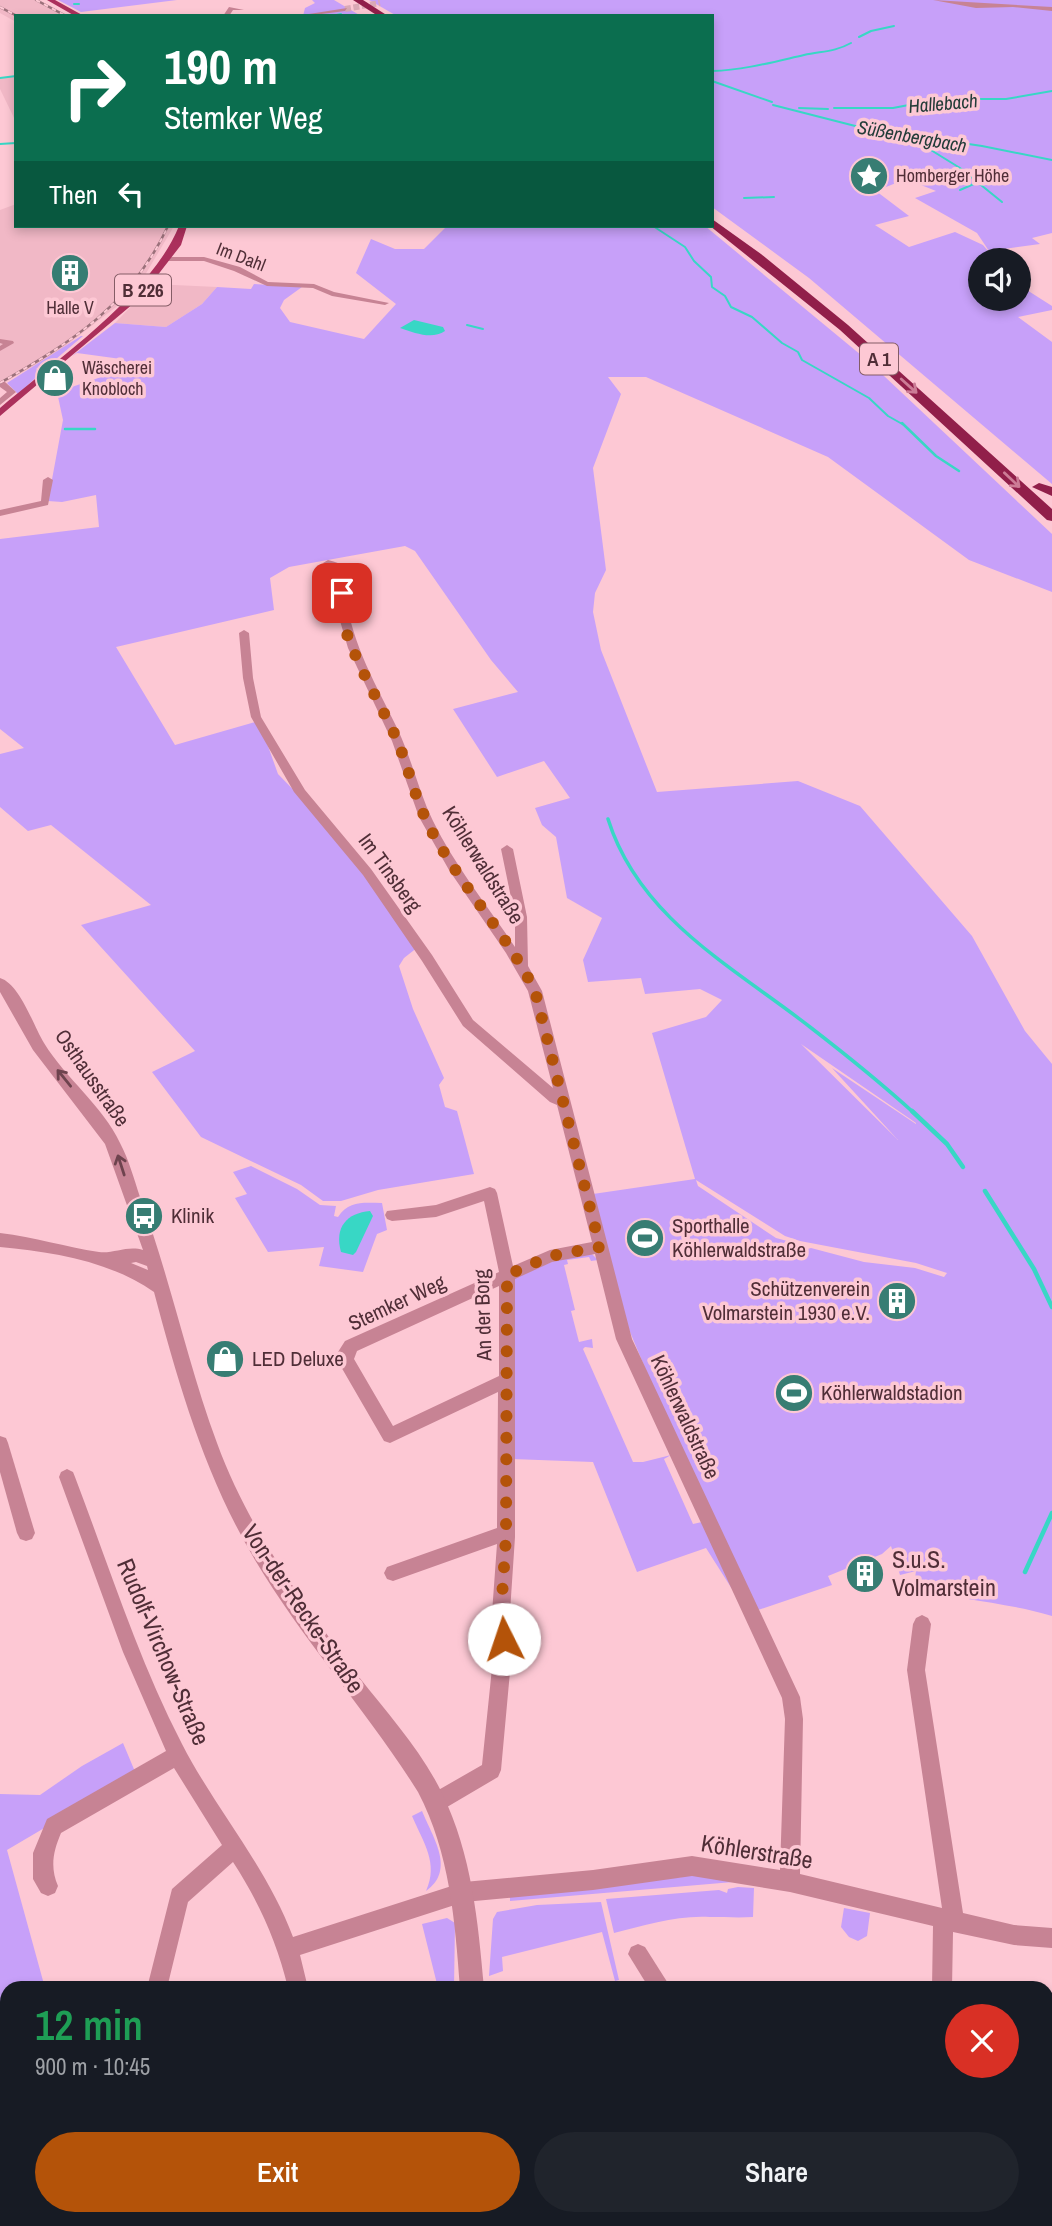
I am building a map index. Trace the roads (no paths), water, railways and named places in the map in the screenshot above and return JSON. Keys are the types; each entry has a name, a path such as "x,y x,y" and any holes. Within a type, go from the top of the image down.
{"highway":[{"path":"357,0 381,14"},
{"path":"345,4 368,14"},
{"name":"A 1","path":"714,213 788,273 1052,517"},
{"name":"A 1","path":"714,223 847,314 1046,489 1052,499"}],"main road":[{"path":"50,0 77,14"},
{"name":"B 226","path":"1,408 93,335 137,296 176,245 182,228"}],"street":[{"path":"936,0 1052,9"},
{"path":"315,14 345,4"},
{"path":"227,14 231,8 241,10"},
{"name":"Im Dahl","path":"166,259 204,259 237,269 267,284 314,286 332,293 385,303"},
{"path":"0,341 10,343 0,349"},
{"path":"1,408 12,392 2,384"},
{"path":"0,513 45,503 48,480"},
{"name":"Köhlerwaldstraße","path":"328,563 342,566 349,577 349,584 341,596 347,632 376,700 396,736 431,830 522,965 535,991 624,1339 791,1696 794,1719 790,1882"},
{"name":"Im Tinsberg","path":"244,633 248,678 256,717 300,792 368,872 468,1023 563,1102"},
{"name":"Köhlerwaldstraße","path":"507,849 521,918 522,965"},
{"name":"Osthausstraße","path":"0,983 30,1025 39,1046 118,1154 161,1287"},
{"name":"An der Borg","path":"392,1215 436,1211 490,1193 507,1275 506,1537 500,1627 504,1639 491,1770 435,1803"},
{"path":"0,1240 24,1242 130,1269 152,1279 161,1287"},
{"name":"Stemker Weg","path":"507,1380 390,1436 345,1356 351,1346 550,1256 600,1247"},
{"path":"98,1260 149,1254"},
{"path":"130,1269 149,1254"},
{"name":"Von-der-Recke-Straße","path":"161,1287 188,1382 219,1471 252,1541 304,1618 413,1765 435,1803 453,1851 464,1892 471,1981"},
{"path":"0,1443 26,1533"},
{"name":"Rudolf-Virchow-Straße","path":"67,1477 149,1693 178,1755 272,1905 290,1948 297,1981"},
{"path":"393,1573 494,1536 506,1537"},
{"path":"922,1624 916,1670 949,1921 943,1981"},
{"path":"48,1886 43,1879 43,1853 54,1826 178,1755"},
{"path":"159,1981 179,1896 234,1848"},
{"name":"Köhlerstraße","path":"290,1948 464,1892 593,1880 692,1866 790,1882 1014,1935 1052,1938"},
{"path":"638,1954 657,1981"}],"waterway":[{"path":"74,4 79,4"},
{"path":"859,37 871,31 894,26"},
{"path":"714,71 834,50 851,43"},
{"path":"0,78 14,76"},
{"name":"Süßenbergbach","path":"714,82 772,102"},
{"name":"Hallebach","path":"834,108 893,108 940,99 1006,99 1052,91"},
{"name":"Süßenbergbach","path":"773,105 867,129 982,146 1052,160"},
{"name":"Hallebach","path":"799,108 828,109"},
{"path":"919,139 926,147 960,168 1002,202"},
{"path":"0,144 14,143"},
{"path":"960,190 976,183"},
{"path":"744,198 774,197"},
{"path":"656,228 685,247 694,261 711,277 712,287 725,296 731,307 752,317 782,343 798,352 802,360 869,398 888,416 904,425"},
{"path":"467,325 483,329"},
{"path":"902,423 936,456 959,471"},
{"path":"65,429 95,429"},
{"path":"608,819 622,854 642,885 692,938 823,1037 914,1113"},
{"path":"912,1111 947,1144 963,1167"},
{"path":"985,1191 1034,1269 1052,1307"},
{"path":"1025,1572 1052,1513"}],"tunnel":[{"path":"345,9 380,3"}],"railway":[{"path":"36,0 62,14"},
{"path":"0,7 14,14"},
{"path":"0,383 52,352 98,318 137,278 167,228"}],"place":[{"name":"Homberger Höhe","path":"869,176"},
{"name":"Halle V","path":"70,273"},
{"name":"Wäscherei Knobloch","path":"55,378"},
{"name":"Klinik","path":"144,1216"},
{"name":"Sporthalle Köhlerwaldstraße","path":"645,1238"},
{"name":"Schützenverein Volmarstein 1930 e.V.","path":"897,1301"},
{"name":"LED Deluxe","path":"225,1359"},
{"name":"Köhlerwaldstadion","path":"794,1393"},
{"name":"S.u.S. Volmarstein","path":"865,1574"}]}
